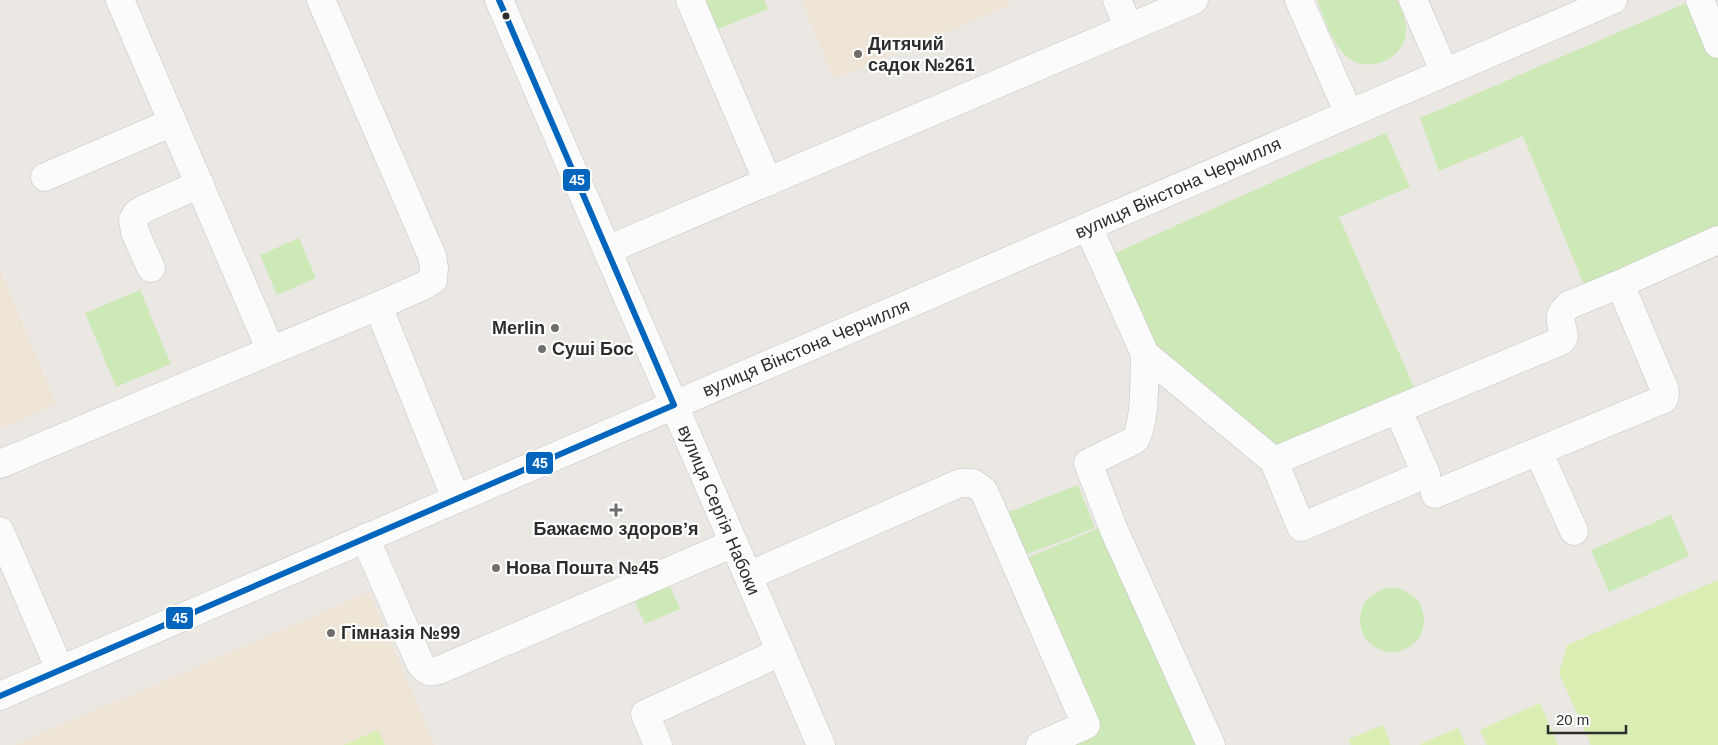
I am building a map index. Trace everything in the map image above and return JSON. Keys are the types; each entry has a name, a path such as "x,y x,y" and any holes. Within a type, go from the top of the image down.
{"street":[{"path":"120,0 270,351"},
{"path":"0,464 378,306 424,286 433,280 432,256 321,0"},
{"name":"вулиця Сергія Набоки","path":"499,0 821,745"},
{"path":"690,0 768,182"},
{"path":"1117,0 1130,28"},
{"path":"608,250 1194,0"},
{"path":"1299,0 1349,114"},
{"path":"1413,0 1445,73"},
{"name":"вулиця Вінстона Черчилля","path":"0,696 1613,0"},
{"path":"1700,0 1718,44"},
{"path":"45,177 173,122"},
{"path":"151,268 136,232 133,220 137,213 200,184"},
{"path":"1088,227 1145,354 1274,461 1301,527 1426,474 1398,410"},
{"path":"1274,461 1561,341 1564,337 1560,316 1569,305 1718,240"},
{"path":"1435,494 1664,399 1664,388 1620,284"},
{"path":"378,306 456,499"},
{"path":"1145,354 1139,433 1135,440 1088,464 1114,530 1211,745"},
{"path":"1538,451 1574,531"},
{"path":"748,576 960,483 973,483 984,491 1086,725 1040,745"},
{"path":"0,531 60,670"},
{"path":"365,538 420,663 428,672 436,672 734,543"},
{"path":"658,745 645,714 781,652"}],"shaded area":[{"name":"Дитячий садок №261","path":"801,0 1008,0 1010,5 834,79"},
{"path":"0,269 56,404 0,429"},
{"name":"Гімназія №99","path":"369,592 435,745 14,745 183,673"}],"green space":[{"path":"706,0 764,0 768,9 718,29"},
{"path":"1317,0 1397,0 1406,24 1406,33 1398,51 1383,62 1374,64 1355,62 1347,57 1337,46 1329,31"},
{"path":"1693,0 1718,44 1718,240 1589,297 1523,136 1439,171 1420,118"},
{"path":"1386,133 1410,187 1339,217 1420,401 1274,461 1145,354 1102,259 1319,161"},
{"path":"299,238 316,278 277,295 260,255"},
{"path":"140,290 171,364 116,387 85,313"},
{"path":"1078,485 1095,528 1025,555 1008,512"},
{"path":"1671,515 1689,556 1609,592 1591,550"},
{"path":"1106,525 1204,745 1064,745 1092,732 1020,561"},
{"path":"1718,580 1718,745 1591,745 1559,673 1567,645"},
{"path":"669,584 680,609 645,624 634,599"},
{"path":"1386,588 1398,588 1415,597 1422,608 1424,620 1422,632 1415,643 1398,652 1386,652 1374,647 1365,638 1360,626 1360,614 1365,602 1374,593"},
{"path":"1540,703 1558,745 1487,745 1480,730"},
{"path":"1383,725 1391,745 1351,745 1349,739"},
{"path":"1458,728 1466,745 1420,744"},
{"path":"378,730 385,745 343,745"}],"transit line":[{"name":"45","path":"0,696 674,405 499,0"}],"place":[{"name":"Дитячий садок №261","path":"858,54"},
{"name":"Merlin","path":"555,328"},
{"name":"Суші Бос","path":"542,349"},
{"name":"Бажаємо здоровʼя","path":"616,510"},
{"name":"Нова Пошта №45","path":"496,568"},
{"name":"Гімназія №99","path":"331,633"}]}
